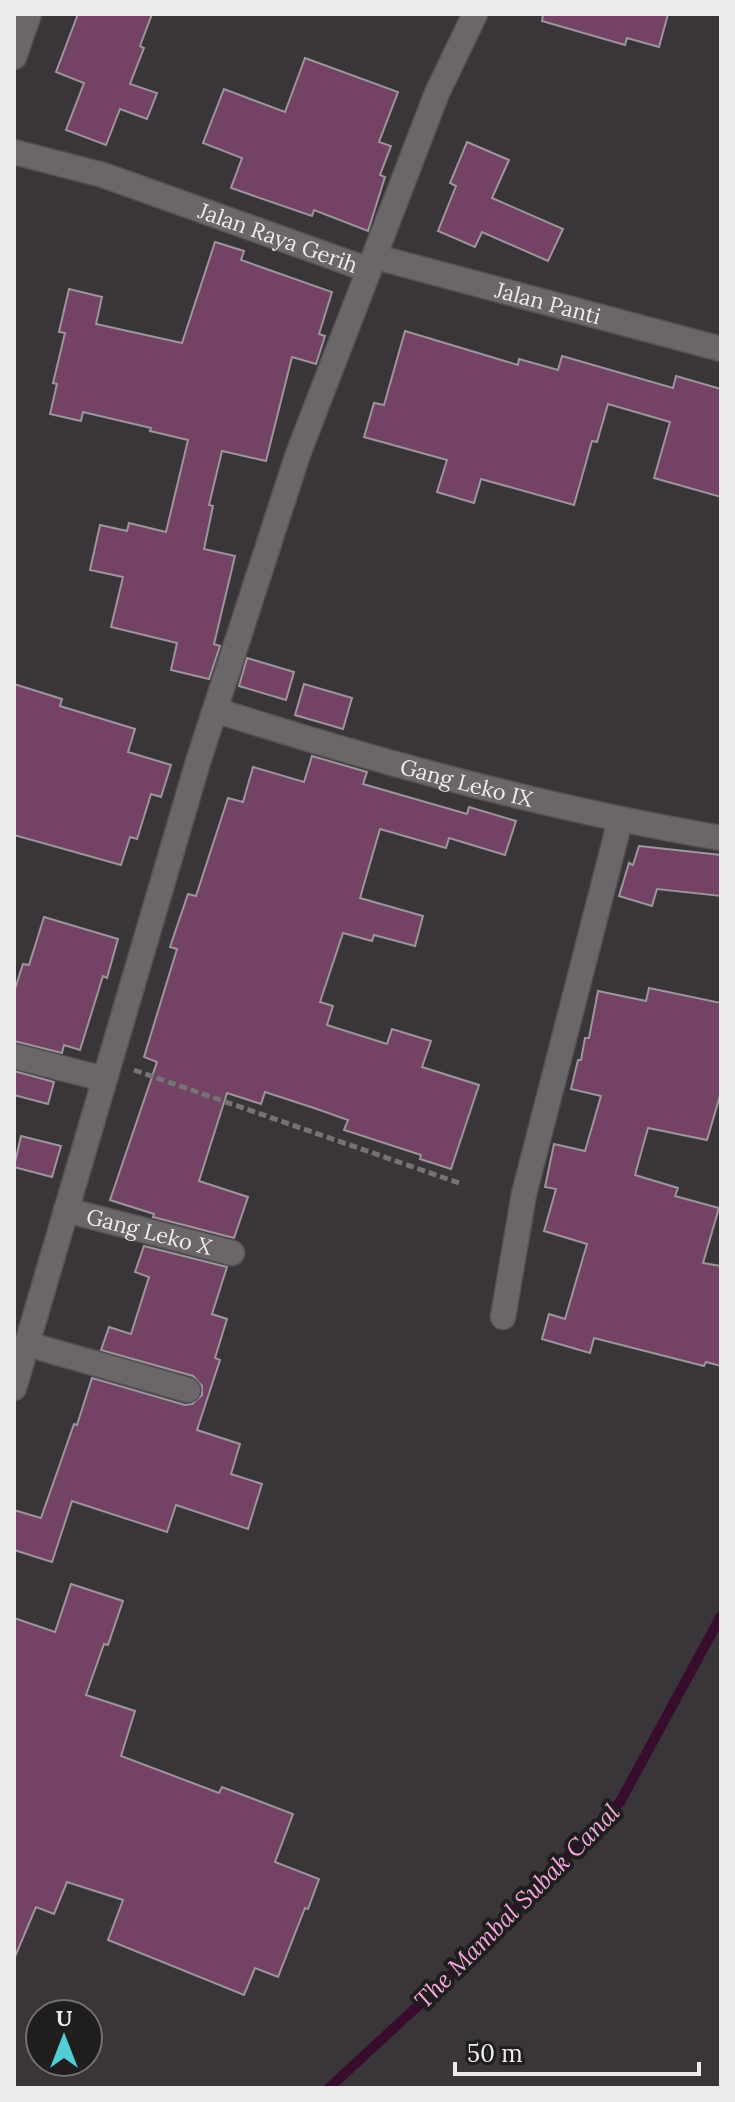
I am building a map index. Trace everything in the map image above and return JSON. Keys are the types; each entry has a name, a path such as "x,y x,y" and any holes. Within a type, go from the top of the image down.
{"street":[{"path":"14,57 29,14"},
{"name":"Jalan Raya Gerih","path":"14,152 103,175 372,264 437,93 475,14"},
{"path":"14,1388 215,710 298,454 372,264"},
{"name":"Jalan Panti","path":"372,264 721,349"},
{"name":"Gang Leko IX","path":"215,710 465,784 620,821 721,838"},
{"path":"503,1317 524,1194 620,821"},
{"path":"14,1056 107,1071"},
{"name":"Gang Leko X","path":"66,1210 232,1253"},
{"path":"27,1344 188,1390"}],"path":[{"path":"107,1071 462,1184"}],"building":[{"path":"78,14 152,14 140,46 144,48 130,84 157,93 147,119 120,109 106,145 66,130 84,83 56,72"},
{"path":"543,14 668,14 659,47 627,38 625,45 542,21"},
{"path":"305,58 398,92 379,142 391,146 380,175 385,177 368,231 314,210 312,216 231,188 242,158 203,143 224,89 285,112"},
{"path":"467,142 509,160 492,198 563,229 548,261 482,232 475,247 438,231 456,186 450,183"},
{"path":"215,242 244,251 241,260 332,292 319,334 325,336 316,364 292,357 266,461 222,451 209,505 213,506 204,549 235,556 214,644 220,646 209,679 171,670 177,643 111,627 123,577 90,570 100,525 127,531 129,523 166,532 188,440 83,412 81,421 50,414 57,384 53,383 65,333 59,332 69,289 102,297 96,324 182,343"},
{"path":"405,331 518,365 519,359 558,370 562,356 673,388 676,376 721,389 721,497 654,478 670,422 608,404 597,442 592,441 574,505 481,479 474,503 437,492 447,460 364,437 374,403 384,405"},
{"path":"247,658 294,672 286,700 239,686"},
{"path":"14,684 62,699 60,706 135,729 128,752 171,765 161,797 151,794 137,839 130,837 121,865 14,835"},
{"path":"304,684 352,698 343,729 295,715"},
{"path":"312,756 367,772 363,784 467,814 469,807 516,821 505,855 449,838 446,848 380,829 360,898 423,916 415,946 374,935 372,941 343,933 320,1002 333,1006 327,1025 387,1044 392,1029 431,1041 422,1067 479,1085 451,1169 420,1159 421,1155 344,1130 348,1120 314,1108 265,1092 261,1104 227,1093 199,1181 248,1197 234,1238 153,1217 154,1214 110,1200 157,1062 144,1057 177,949 170,947 188,894 196,896 228,798 243,802 253,767 304,782"},
{"path":"639,846 721,855 721,896 657,889 652,906 619,896 629,863 633,865"},
{"path":"44,917 118,939 80,1050 64,1045 62,1053 14,1041 14,992 23,964 29,965"},
{"path":"649,988 721,1003 721,1092 707,1140 648,1128 635,1175 678,1188 675,1196 719,1208 703,1263 721,1266 721,1366 706,1362 704,1366 594,1338 590,1353 542,1339 549,1314 565,1319 587,1244 544,1231 556,1189 545,1187 554,1144 585,1151 601,1096 571,1089 585,1038 589,1038 598,991 646,1001"},
{"path":"14,1071 54,1082 48,1104 14,1095"},
{"path":"21,1136 61,1146 52,1177 14,1167"},
{"path":"144,1246 227,1267 212,1314 227,1319 215,1358 220,1360 197,1430 240,1444 231,1474 262,1484 248,1529 176,1505 167,1532 72,1501 52,1562 14,1550 14,1510 41,1518 92,1378 185,1405 192,1404 202,1395 202,1386 193,1376 101,1350 109,1327 131,1334 149,1277 135,1272"},
{"path":"71,1584 123,1601 86,1695 135,1711 121,1756 219,1793 222,1787 293,1814 275,1862 319,1879 278,1977 255,1968 244,1995 108,1940 123,1900 67,1882 54,1914 36,1907 14,1959 14,1618 55,1632"}],"waterway":[{"name":"The Mambal Subak Canal","path":"329,2088 447,1979 620,1802 721,1616"}]}
